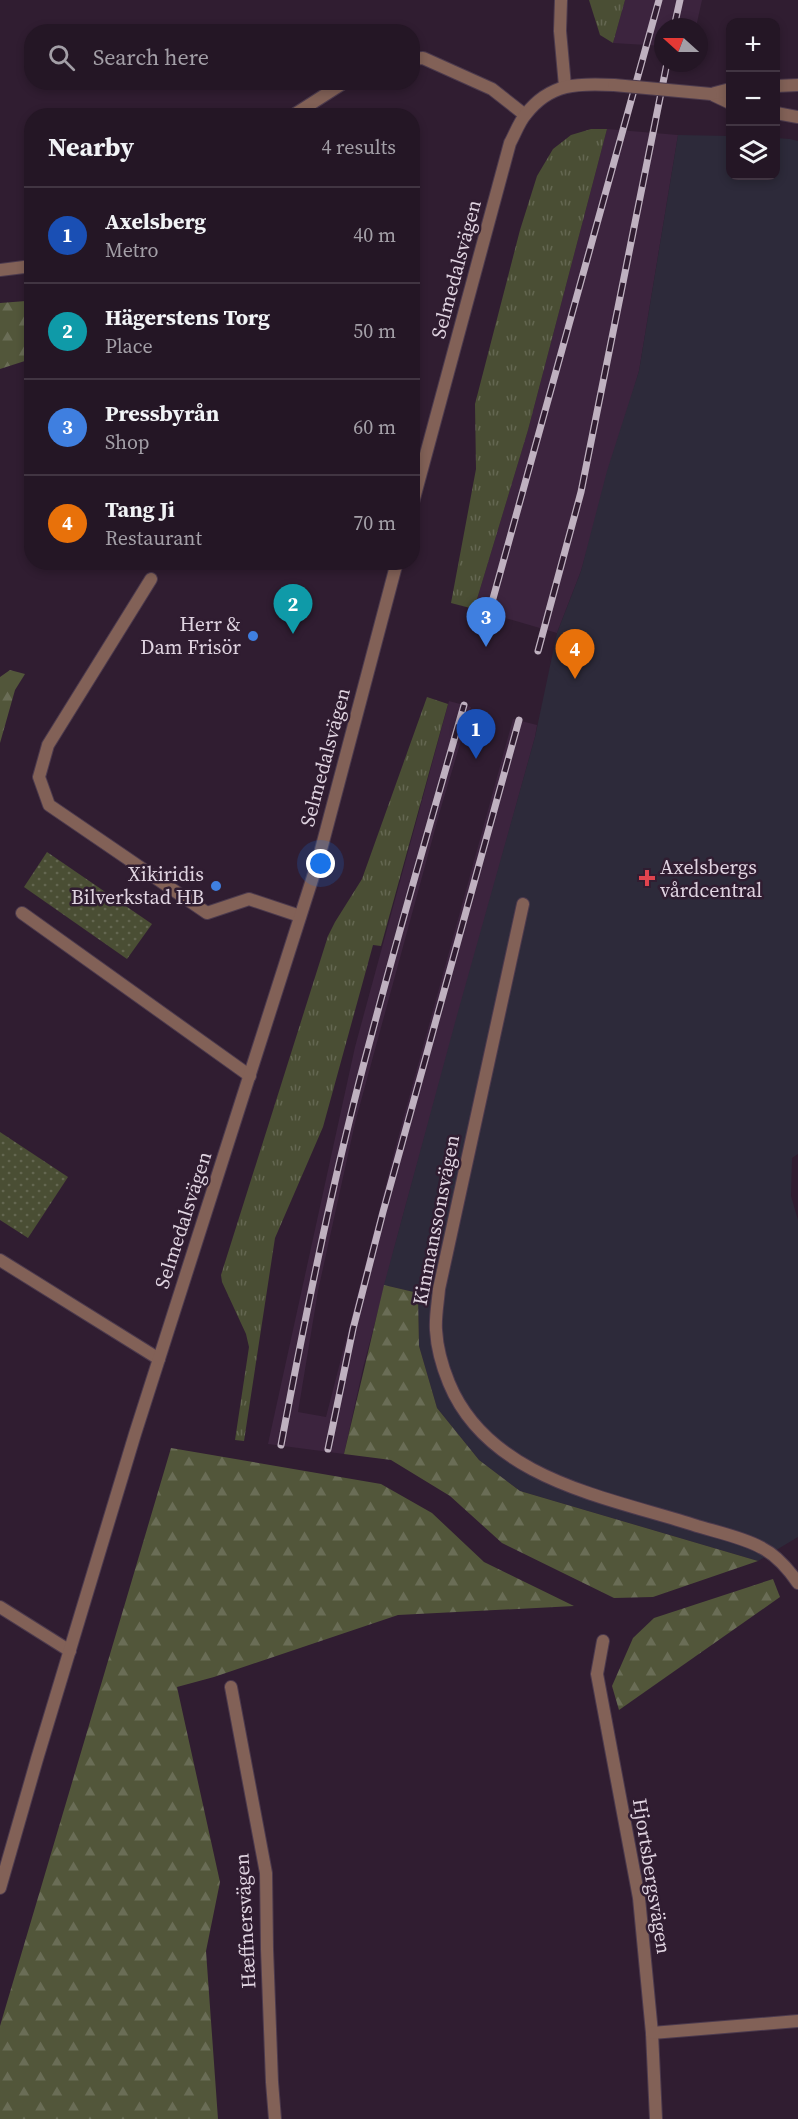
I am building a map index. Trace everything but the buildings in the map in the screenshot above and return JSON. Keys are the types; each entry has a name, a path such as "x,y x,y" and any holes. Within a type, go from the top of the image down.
{"street":[{"path":"561,0 560,31 565,86"},
{"path":"420,58 492,89 525,115 543,98 565,86 582,83 711,94 726,90"},
{"path":"780,86 798,85"},
{"path":"304,108 333,90"},
{"path":"711,94 726,101"},
{"path":"780,114 798,117"},
{"name":"Selmedalsvägen","path":"420,476 510,143 525,115"},
{"path":"0,270 24,267"},
{"name":"Selmedalsvägen","path":"0,1888 135,1434 318,861 395,570"},
{"path":"151,579 48,745 39,777 49,805 207,913 249,899 300,916"},
{"name":"Kinmanssonsvägen","path":"523,904 439,1289 436,1330 442,1367 456,1401 476,1426 502,1452 537,1472 586,1492 762,1548 781,1563 798,1583"},
{"path":"22,913 250,1076"},
{"path":"0,1260 159,1359"},
{"path":"0,1607 70,1651"},
{"name":"Hjortsbergsvägen","path":"603,1641 597,1674 639,1898 652,2034 656,2119"},
{"name":"Hæffnersvägen","path":"231,1687 266,1874 268,1983 275,2119"},
{"path":"652,2034 798,2021"}],"shaded area":[{"path":"625,0 702,0 698,18 654,18 654,45 613,43"},
{"path":"607,129 678,135 639,371 581,571 557,633 474,609 528,430"},
{"name":"Axelsbergs vårdcentral","path":"678,135 726,136 726,180 780,180 780,138 798,141 798,1154 792,1158 791,1196 798,1220 798,1537 758,1561 520,1491 479,1460 437,1408 419,1346 418,1293 384,1285 535,737 557,633 581,571 607,471 639,371"},
{"path":"449,701 471,707 440,811 355,1123 318,1291 298,1412 326,1417 398,1138 513,719 537,725 535,737 404,1212 363,1368 344,1454 268,1444 355,1047"}],"green space":[{"path":"589,0 625,0 613,43 600,35"},
{"path":"591,129 607,129 528,430 474,609 451,603 476,469 475,404 520,230 537,176 553,149 571,135"},
{"path":"24,301 24,361 0,369 0,303"},
{"path":"10,670 25,674 15,690 0,743 0,677"},
{"path":"427,697 448,704 381,946 373,945 323,1127 275,1238 244,1441 235,1440 249,1347 246,1334 222,1282 221,1275 328,936 362,879"},
{"path":"47,852 152,924 127,959 24,887"},
{"path":"0,1132 68,1177 28,1238 0,1220"},
{"path":"384,1285 418,1293 419,1346 437,1408 479,1460 520,1491 758,1561 653,1597 614,1598 502,1543 450,1496 391,1460 344,1454"},
{"path":"171,1448 381,1484 432,1513 484,1562 574,1606 398,1615 214,1677 177,1687 220,1882 206,1951 218,2119 0,2119 0,2026"},
{"path":"773,1579 780,1597 619,1710 612,1686 633,1638 654,1618"}],"railway":[{"path":"489,613 659,0"},
{"path":"676,18 680,0"},
{"path":"538,651 581,492 665,72"},
{"path":"281,1445 311,1290 346,1135 394,951 464,705"},
{"path":"328,1449 353,1329 383,1212 519,720"}],"place":[{"name":"Hägerstens Torg","path":"293,634"},
{"name":"Herr & Dam Frisör","path":"253,636"},
{"name":"Pressbyrån","path":"486,647"},
{"name":"Tang Ji","path":"575,679"},
{"name":"Axelsberg","path":"476,759"},
{"name":"Axelsbergs vårdcentral","path":"647,878"},
{"name":"Xikiridis Bilverkstad HB","path":"216,886"}]}
